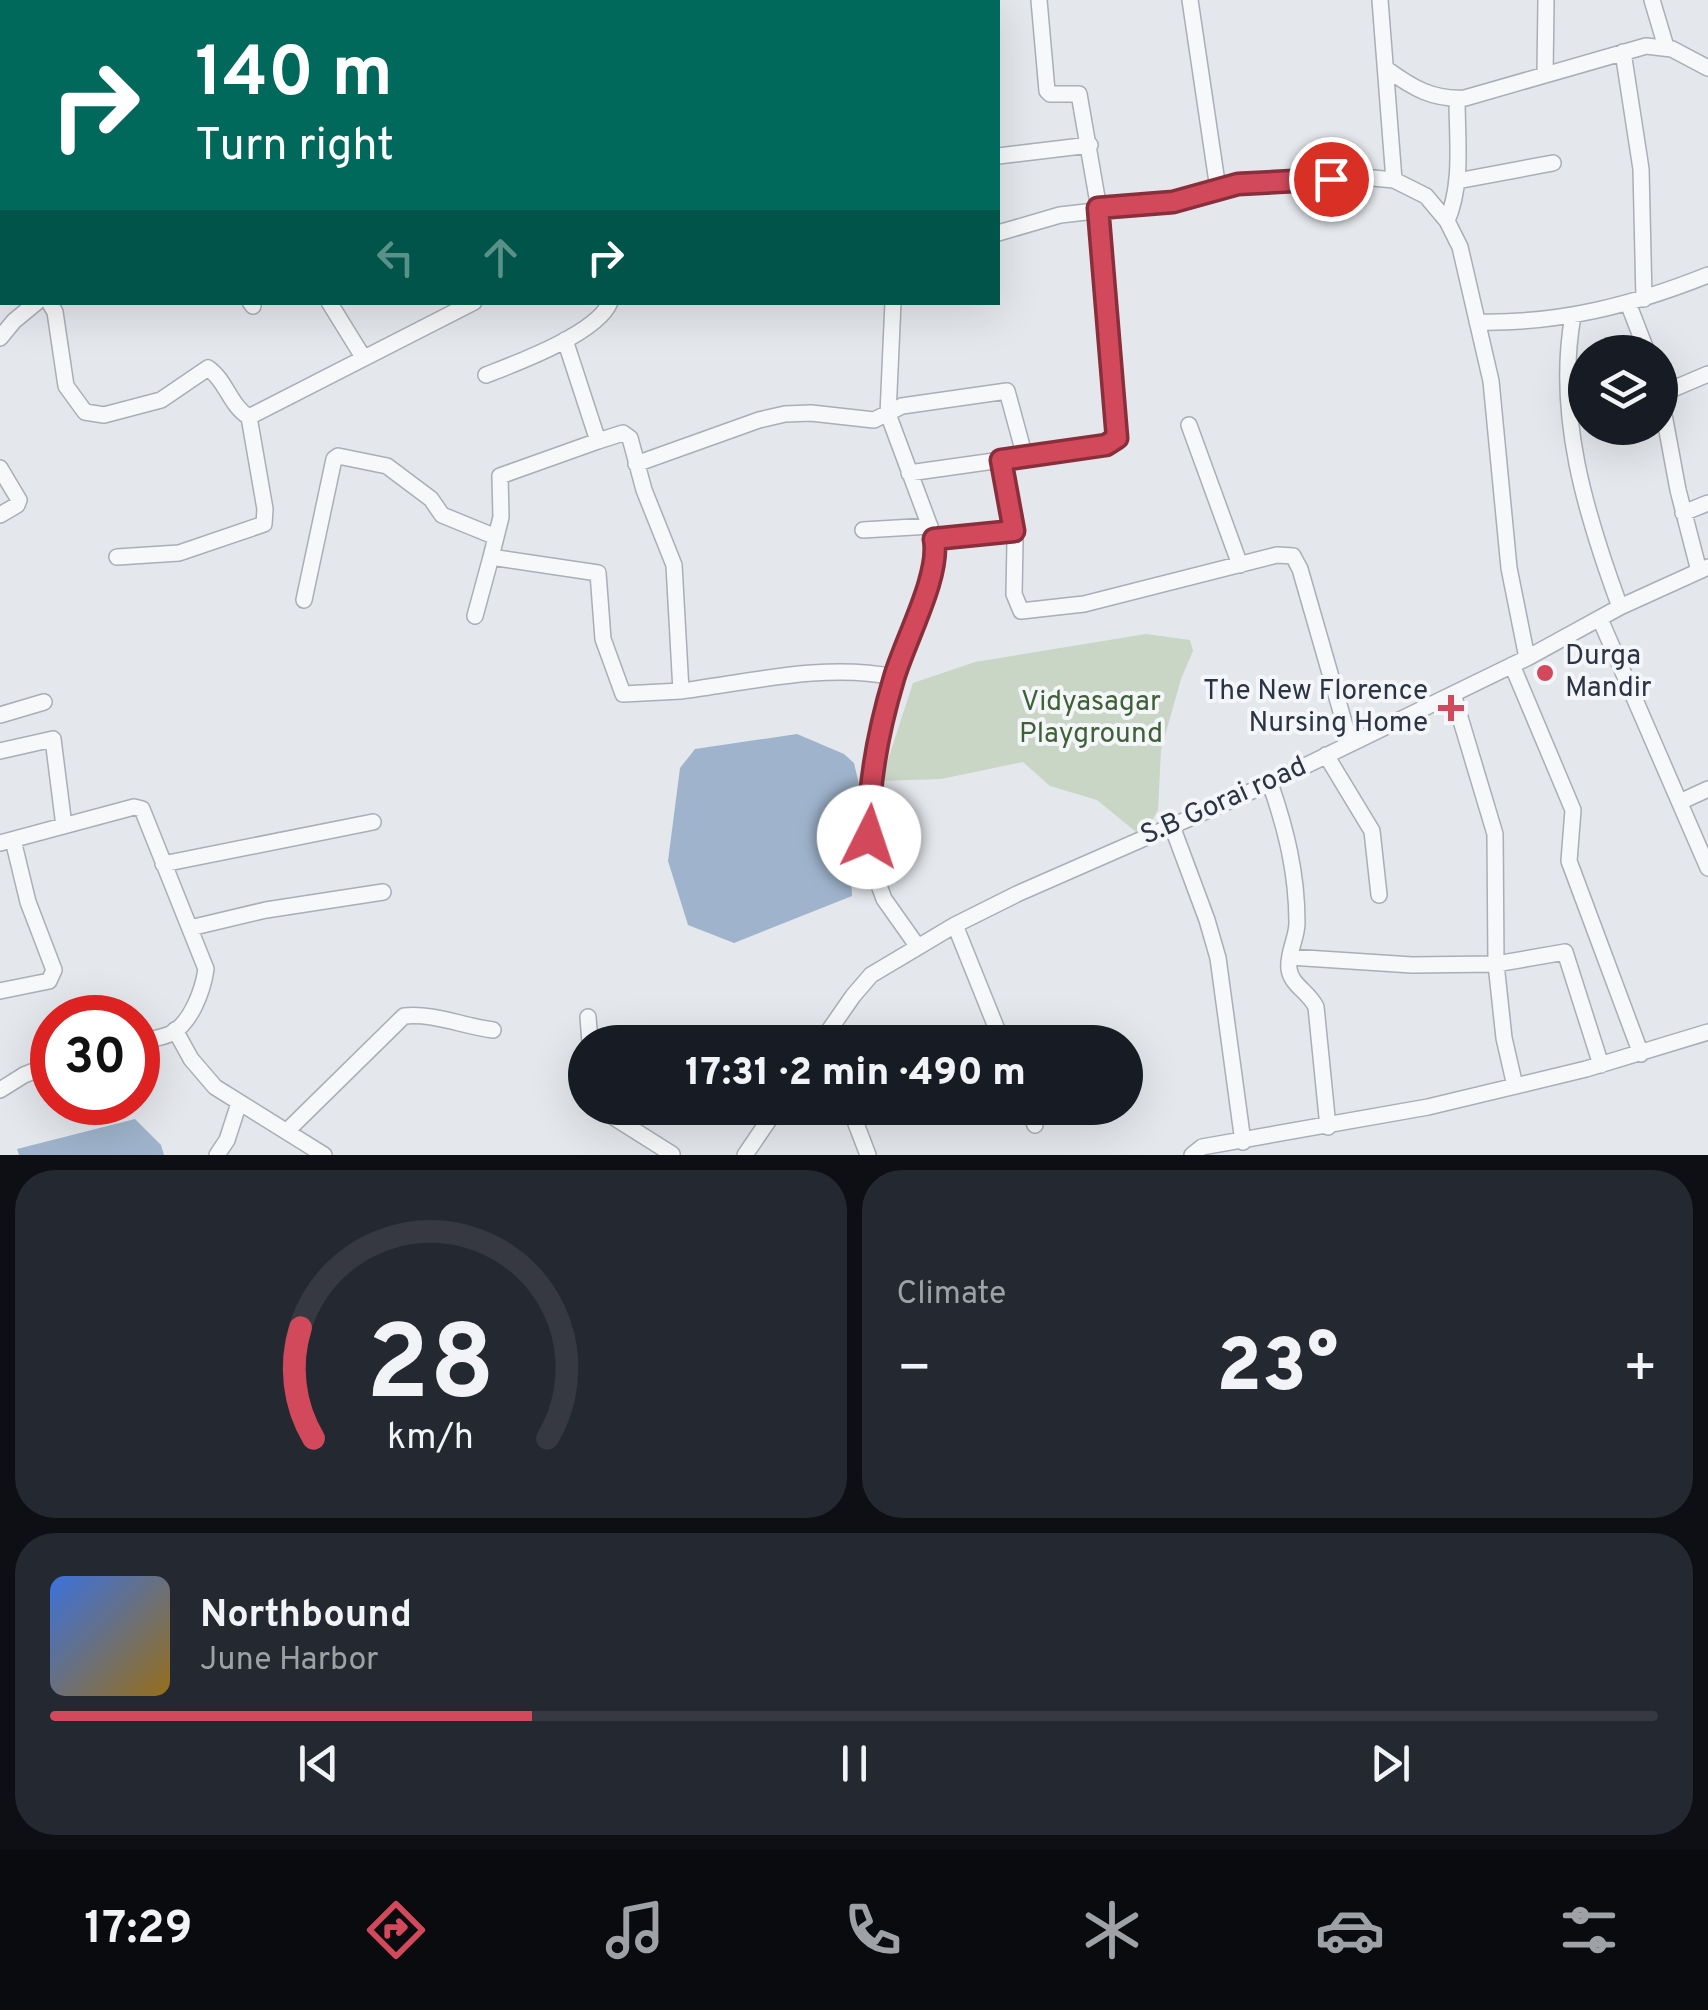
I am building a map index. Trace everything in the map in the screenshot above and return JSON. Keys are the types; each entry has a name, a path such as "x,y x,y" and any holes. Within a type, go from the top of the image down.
{"street":[{"path":"909,473 1106,445 1114,442 1118,434 1090,145 1079,94 1047,91 1039,0"},
{"path":"1190,0 1218,189"},
{"path":"1380,0 1394,180"},
{"path":"1545,75 1546,0"},
{"path":"1652,0 1666,48"},
{"path":"1388,70 1430,96 1457,99 1646,46 1666,48 1708,68"},
{"path":"1623,52 1641,168 1636,301 1643,335"},
{"path":"1446,220 1457,182 1457,99"},
{"path":"1000,156 1090,145"},
{"path":"1457,182 1553,163"},
{"path":"1000,232 1060,215 1173,202 1238,184 1344,178 1394,180 1426,196 1446,220 1460,247 1491,381 1520,661 1572,810 1569,861 1641,1054"},
{"path":"1478,322 1573,316 1636,301 1708,275"},
{"path":"0,338 33,305"},
{"path":"50,305 66,386 85,412 104,415 161,400 208,368 239,410 249,417 264,524 179,554 117,556"},
{"path":"330,305 363,358"},
{"path":"249,417 468,305"},
{"path":"486,374 565,340 605,314 609,305"},
{"path":"892,305 888,414 932,532 935,563 894,677 869,816 870,858 884,900 918,947"},
{"path":"1573,316 1566,370 1584,502 1620,607"},
{"path":"565,340 598,441"},
{"path":"1678,386 1708,374"},
{"path":"636,464 785,414 874,420 902,406 1007,391 1025,457"},
{"path":"1189,424 1240,565"},
{"path":"475,616 500,518 500,476 627,434 674,566 681,691"},
{"path":"1670,445 1683,512 1703,569"},
{"path":"304,600 334,459 338,456 387,466 432,499 442,515 496,537"},
{"path":"1001,460 1014,531 1014,594 1017,607 1028,612 1084,604 1286,554 1297,561 1350,744"},
{"path":"0,468 19,500 18,505 0,515"},
{"path":"1683,512 1708,503"},
{"path":"863,530 1014,531"},
{"path":"491,557 598,573 604,639 620,691 626,696 826,672 855,671 894,677"},
{"name":"S.B Gorai road","path":"836,1025 871,976 955,925 1350,744 1703,569"},
{"path":"1600,619 1708,868"},
{"path":"1453,694 1494,834 1496,964 1514,1086"},
{"path":"0,715 44,702"},
{"path":"0,751 53,740 64,826"},
{"path":"1326,755 1372,831 1379,896"},
{"path":"1270,782 1292,850 1297,923 1289,972 1316,1007 1328,1126"},
{"path":"1682,801 1708,789"},
{"path":"0,990 48,981 54,970 6,841 139,806 204,959 205,977 187,1019 175,1030 160,1035"},
{"path":"163,864 373,822"},
{"path":"1172,826 1208,920 1218,958 1243,1142"},
{"path":"190,928 266,910 383,892"},
{"path":"955,925 995,1025"},
{"path":"1290,957 1412,965 1496,964 1565,952 1601,1065"},
{"path":"288,1130 404,1016 427,1014 466,1027 493,1030"},
{"path":"588,1017 589,1025"},
{"path":"175,1030 208,1080 324,1155"},
{"path":"1192,1155 1202,1147 1328,1126 1514,1086 1641,1054 1708,1032"},
{"path":"0,1090 30,1073"},
{"path":"216,1155 226,1140 239,1103"},
{"path":"624,1125 672,1155 683,1155"},
{"path":"744,1155 765,1125"},
{"path":"857,1125 868,1155"}],"green space":[{"name":"Vidyasagar Playground","path":"1146,634 1190,640 1193,651 1161,750 1158,810 1150,825 1136,832 1097,800 1050,786 1023,762 941,779 881,781 913,683 975,662"}],"water":[{"path":"797,734 844,754 854,763 860,789 849,840 852,896 734,943 688,925 668,861 680,768 695,749"},
{"path":"111,1125 141,1125 161,1145 164,1155 19,1155 17,1149"}],"place":[{"name":"Durga Mandir","path":"1545,673"},
{"name":"The New Florence Nursing Home","path":"1451,708"}],"route":[{"path":"869,837 881,732 891,687 935,563 934,539 1014,531 1001,460 1106,445 1117,438 1098,208 1173,202 1238,184 1331,179"}]}
